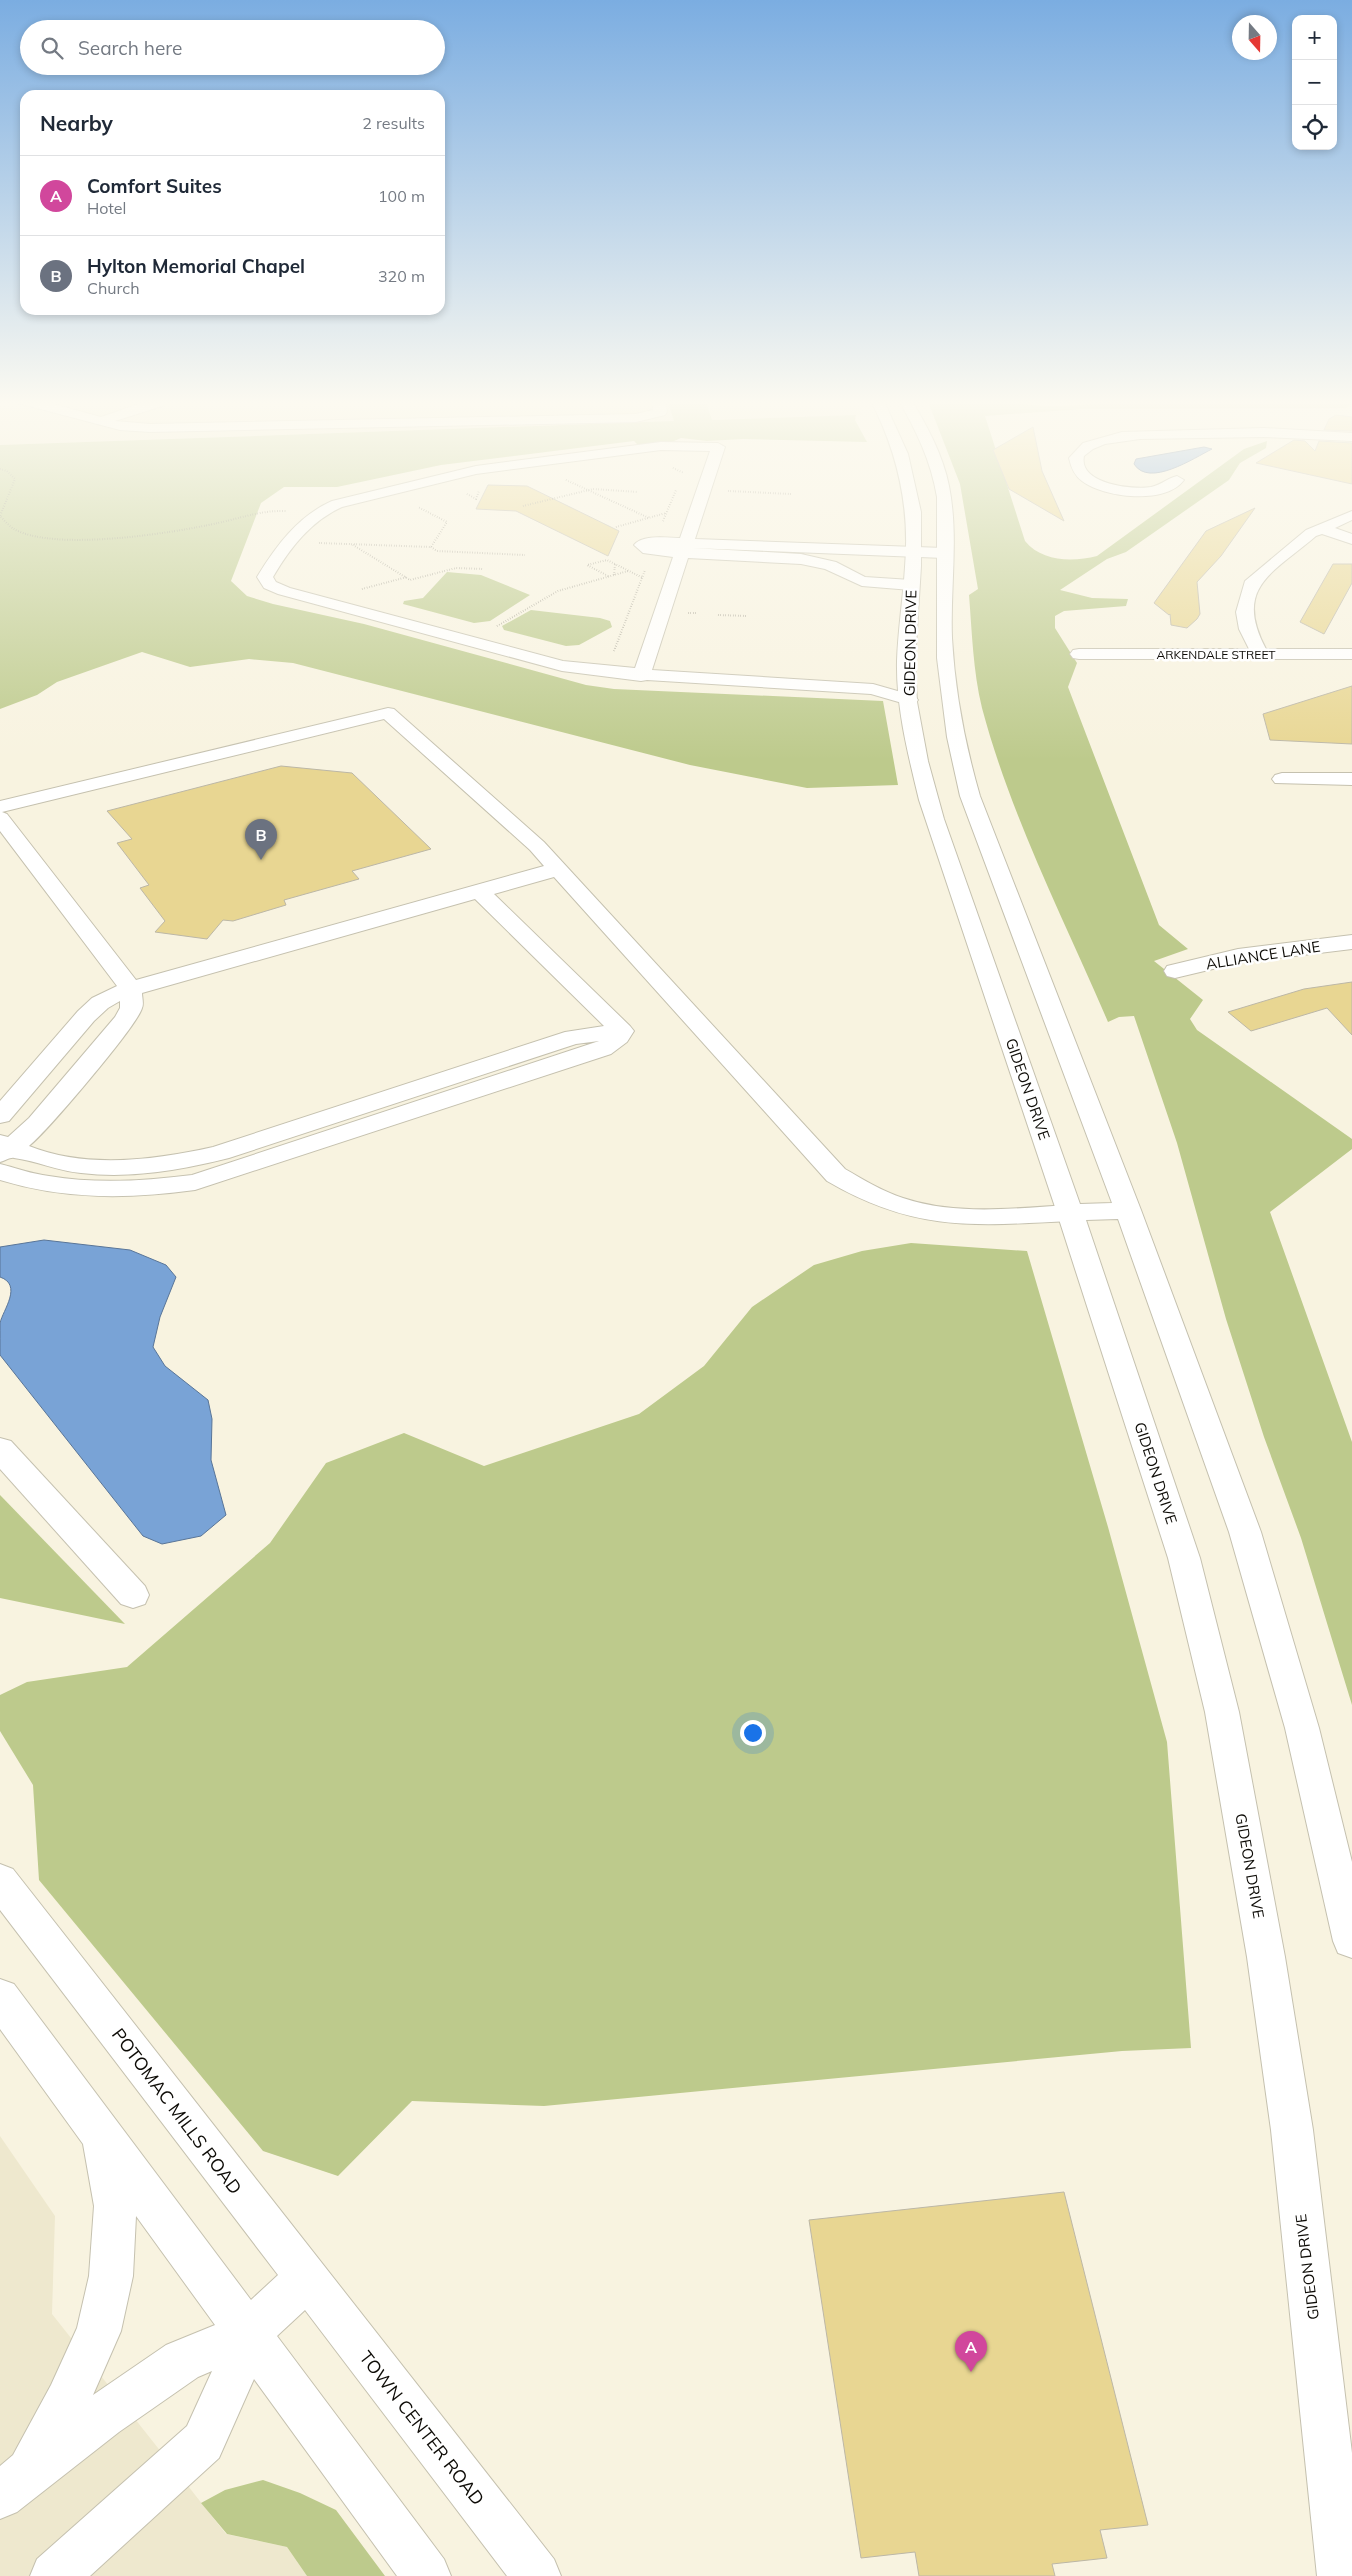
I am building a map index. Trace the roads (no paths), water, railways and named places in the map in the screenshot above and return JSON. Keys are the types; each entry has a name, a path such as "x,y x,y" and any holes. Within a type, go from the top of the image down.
{"main road":[{"path":"310,519 268,572 265,577 270,585 284,591 562,666 641,676 876,690 908,700"},
{"path":"641,676 694,519"},
{"name":"GIDEON DRIVE","path":"913,519 914,552 906,663 908,700 916,755 934,819 1070,1213 1184,1558 1222,1712 1266,1957 1292,2130 1341,2576"},
{"path":"944,519 944,636 948,694 956,745 970,796 1128,1210 1246,1532 1302,1728 1352,1941"},
{"path":"1260,654 1248,629 1244,612 1251,584 1277,560 1319,528 1341,519"},
{"path":"1319,528 1352,539"},
{"path":"684,548 944,553"},
{"path":"684,548 801,559 830,565 862,581 911,585"},
{"name":"ARKENDALE STREET","path":"1079,654 1352,654"},
{"path":"0,807 388,713 537,846 836,1175 881,1201 912,1211 946,1217 973,1218 1128,1210"},
{"path":"1282,779 1352,779"},
{"path":"0,818 131,989 131,1008 116,1032 38,1123 3,1148"},
{"path":"0,1116 86,1016 100,1003 120,992 558,869"},
{"path":"479,891 622,1031"},
{"name":"ALLIANCE LANE","path":"1174,971 1238,956 1352,942"},
{"path":"3,1148 48,1159 97,1166 126,1167 178,1163 220,1153 573,1037 622,1031"},
{"path":"0,1172 46,1184 105,1189 135,1189 195,1182 603,1049 619,1037 622,1031"},
{"path":"0,1449 133,1595"},
{"name":"POTOMAC MILLS ROAD","path":"0,1881 306,2280"},
{"path":"0,1997 428,2576"},
{"path":"15,2483 67,2402 99,2331 111,2276 115,2206 104,2138"},
{"path":"15,2483 182,2361 248,2332 306,2280"},
{"name":"TOWN CENTER ROAD","path":"306,2280 537,2576"},
{"path":"54,2576 203,2442 228,2389 248,2332"}],"water":[{"path":"44,1240 130,1250 166,1265 176,1277 160,1317 153,1347 165,1366 208,1400 212,1419 211,1460 226,1515 201,1536 162,1544 143,1536 0,1355 0,1323 11,1292 7,1281 0,1277 0,1247"}],"place":[{"name":"Hylton Memorial Chapel","path":"261,860"},
{"name":"Comfort Suites","path":"971,2372"}]}
